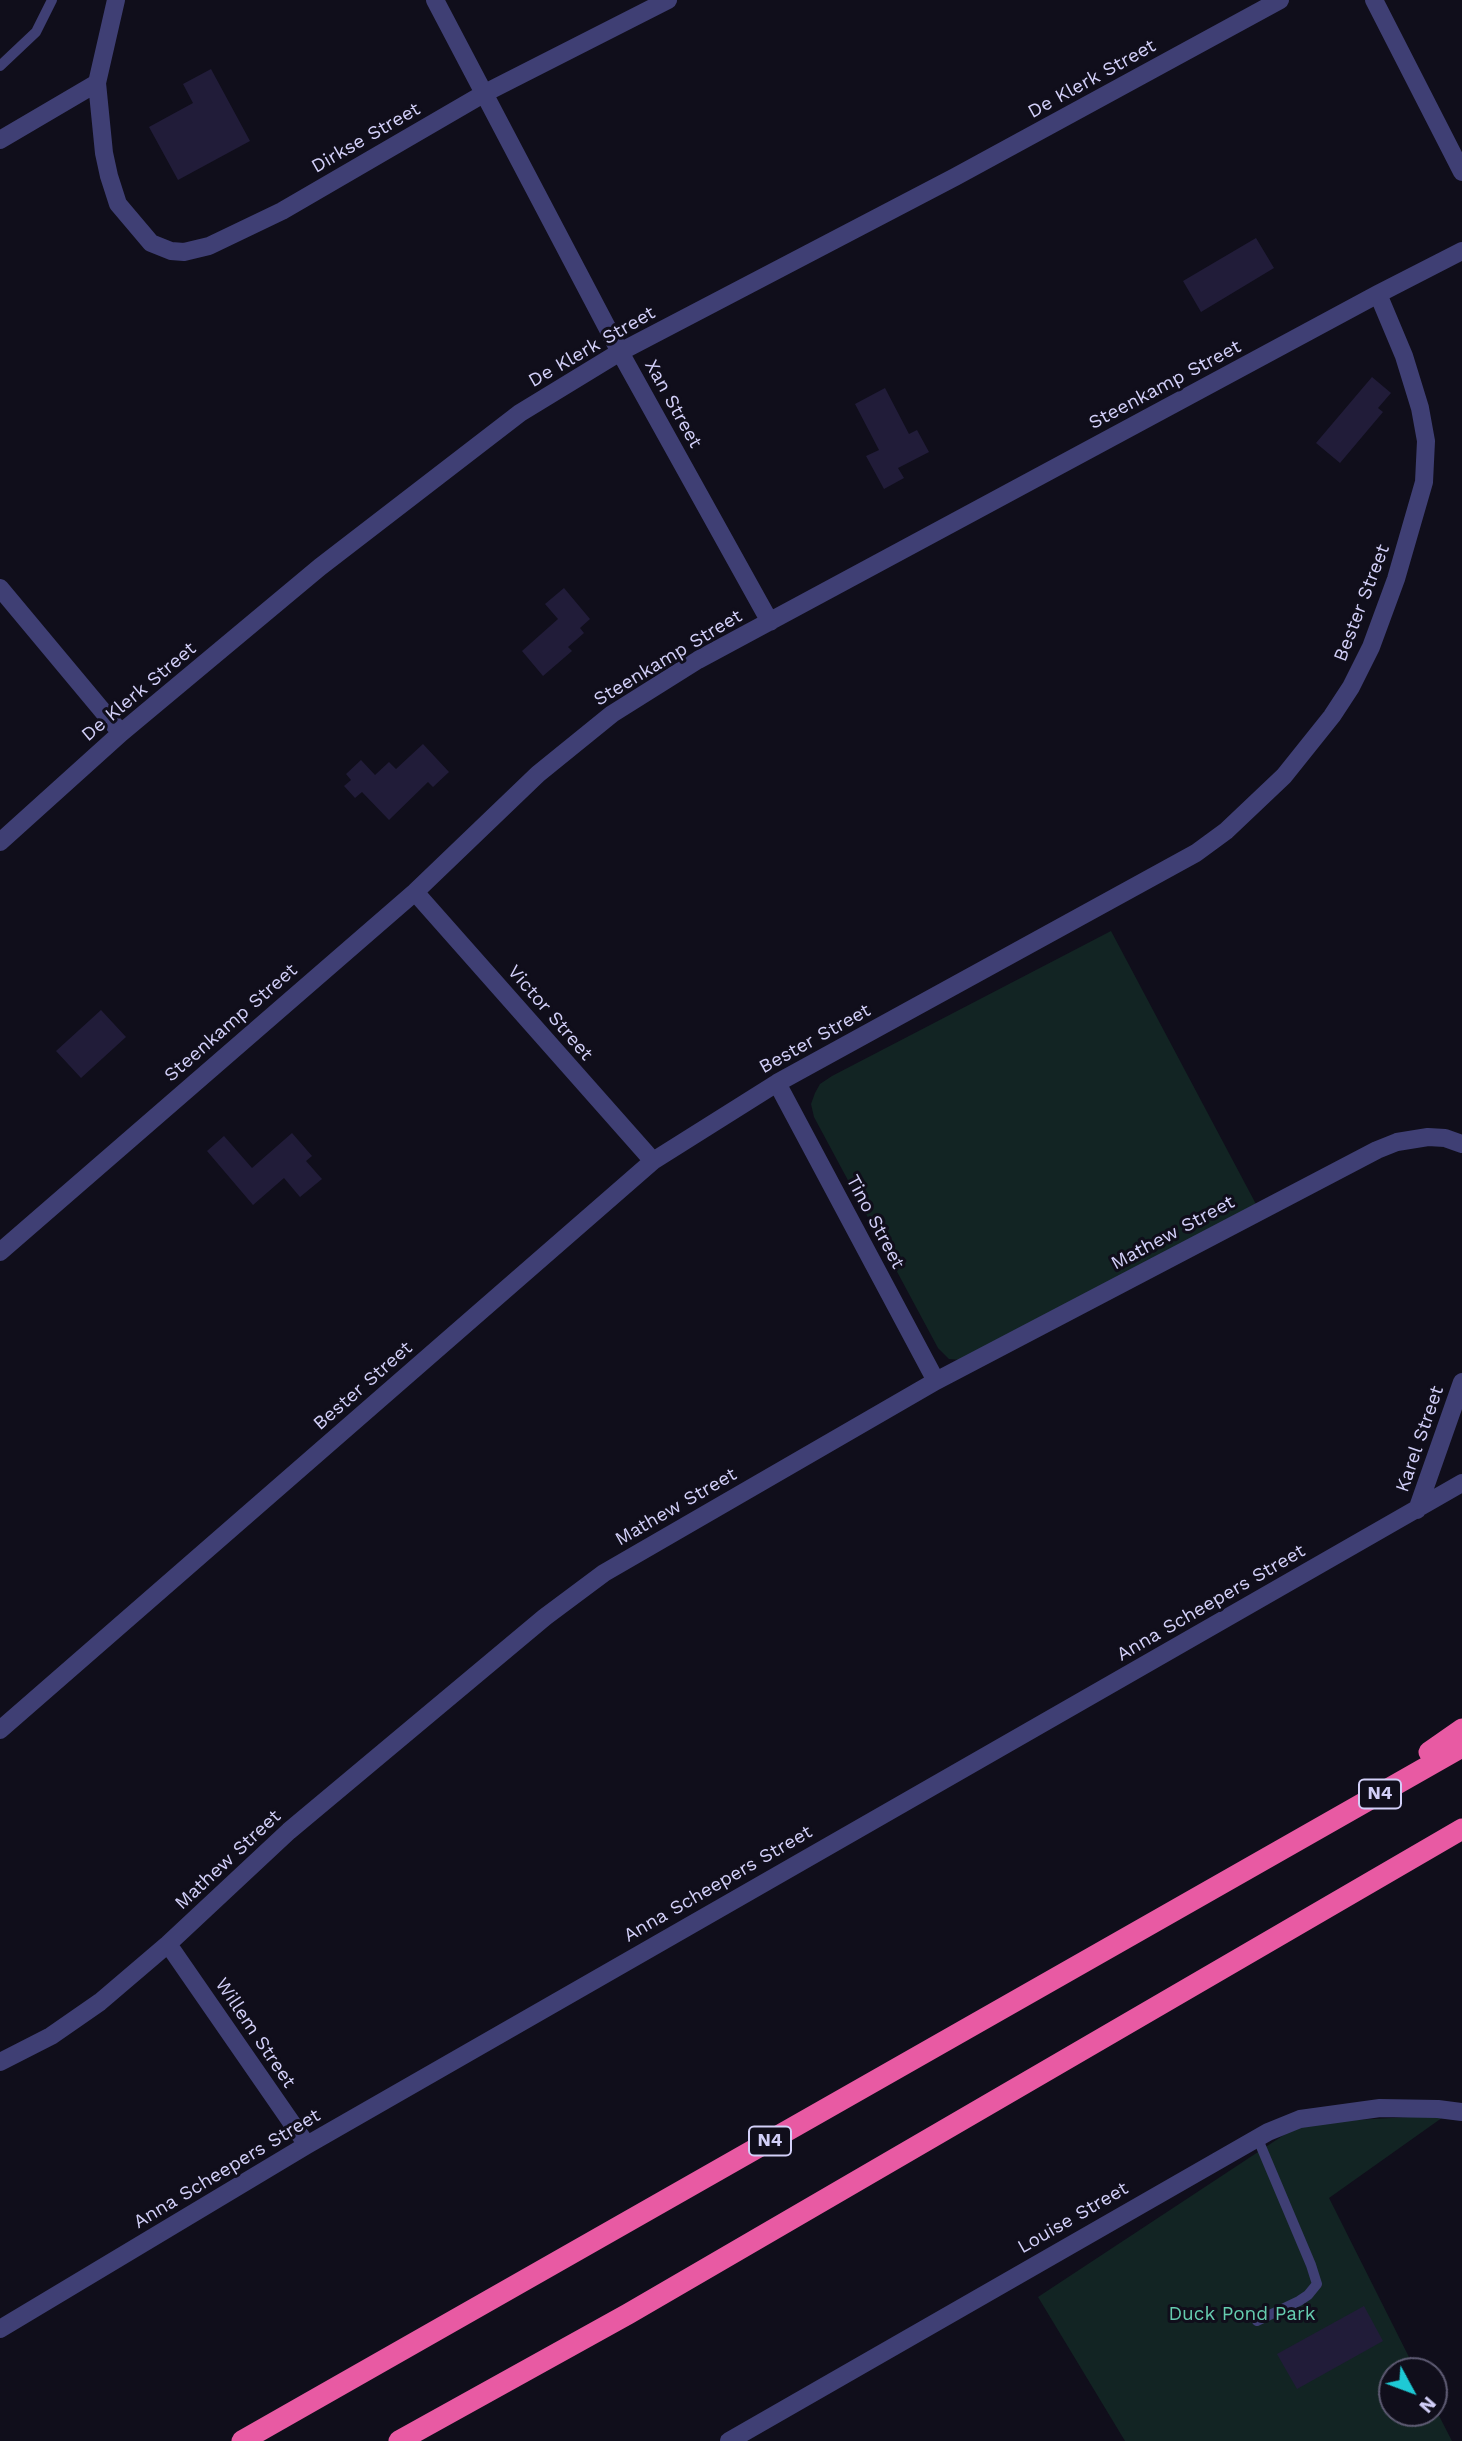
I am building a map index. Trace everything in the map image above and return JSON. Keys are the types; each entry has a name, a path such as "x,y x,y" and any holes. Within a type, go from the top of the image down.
{"highway":[{"path":"1297,1842 1462,1729"},
{"name":"N4","path":"242,2441 1462,1747"},
{"path":"399,2441 628,2314 1462,1829"},
{"path":"1321,1910 1462,1837"}],"street":[{"name":"Dirkse Street","path":"116,0 97,83 109,176 118,204 151,243 184,253 209,246 282,211 485,93 668,0"},
{"name":"Xan Street","path":"435,0 620,352 770,622"},
{"name":"De Klerk Street","path":"0,842 121,733 320,567 520,413 620,352 955,177 1280,0"},
{"path":"1374,0 1462,172"},
{"path":"0,140 97,83"},
{"name":"Steenkamp Street","path":"0,1252 415,892 538,774 612,714 698,660 1462,251"},
{"name":"Bester Street","path":"0,1730 653,1161 776,1083 1196,853 1226,831 1284,776 1352,687 1371,647 1396,579 1424,482 1426,441 1420,408 1404,356 1378,294"},
{"path":"0,588 121,733"},
{"name":"Victor Street","path":"415,892 653,1161"},
{"name":"Tino Street","path":"776,1083 936,1381"},
{"name":"Mathew Street","path":"0,2062 51,2036 100,2002 169,1944 289,1831 545,1617 604,1573 936,1381 1377,1150 1428,1136 1462,1144"},
{"name":"Karel Street","path":"1417,1510 1462,1382"},
{"name":"Anna Scheepers Street","path":"0,2329 307,2145 1462,1483"},
{"name":"Willem Street","path":"169,1944 307,2145"},
{"name":"Louise Street","path":"729,2441 1257,2137 1300,2119 1320,2115 1381,2108 1462,2112"}],"lane":[{"path":"0,66 36,32 52,0"},
{"path":"1257,2137 1317,2284 1299,2301 1258,2320"}],"green space":[{"path":"1111,931 1257,1206 961,1360 949,1359 938,1348 814,1117 811,1104 815,1093 820,1084 832,1076"},
{"name":"Duck Pond Park","path":"1446,2115 1329,2198 1409,2357 1378,2357 1378,2427 1445,2427 1452,2441 1125,2441 1038,2297 1302,2123"}],"building":[{"path":"211,69 250,141 178,180 149,127 193,103 183,84"},
{"path":"1256,238 1274,268 1201,312 1183,281"},
{"path":"1372,377 1391,393 1378,408 1383,412 1340,463 1316,443"},
{"path":"885,388 909,434 917,430 929,452 898,468 904,478 884,489 866,456 879,450 855,404"},
{"path":"564,588 590,619 580,628 584,633 568,647 572,651 543,676 522,651 558,619 545,604"},
{"path":"423,744 449,772 433,787 428,782 389,820 362,792 355,798 344,786 351,780 346,774 361,760 375,775 389,762 396,769"},
{"path":"101,1010 126,1037 81,1078 56,1051"},
{"path":"292,1133 312,1156 306,1161 322,1179 300,1197 284,1178 253,1205 207,1151 224,1136 252,1168"},
{"path":"1364,2306 1383,2341 1297,2389 1277,2354"}]}
